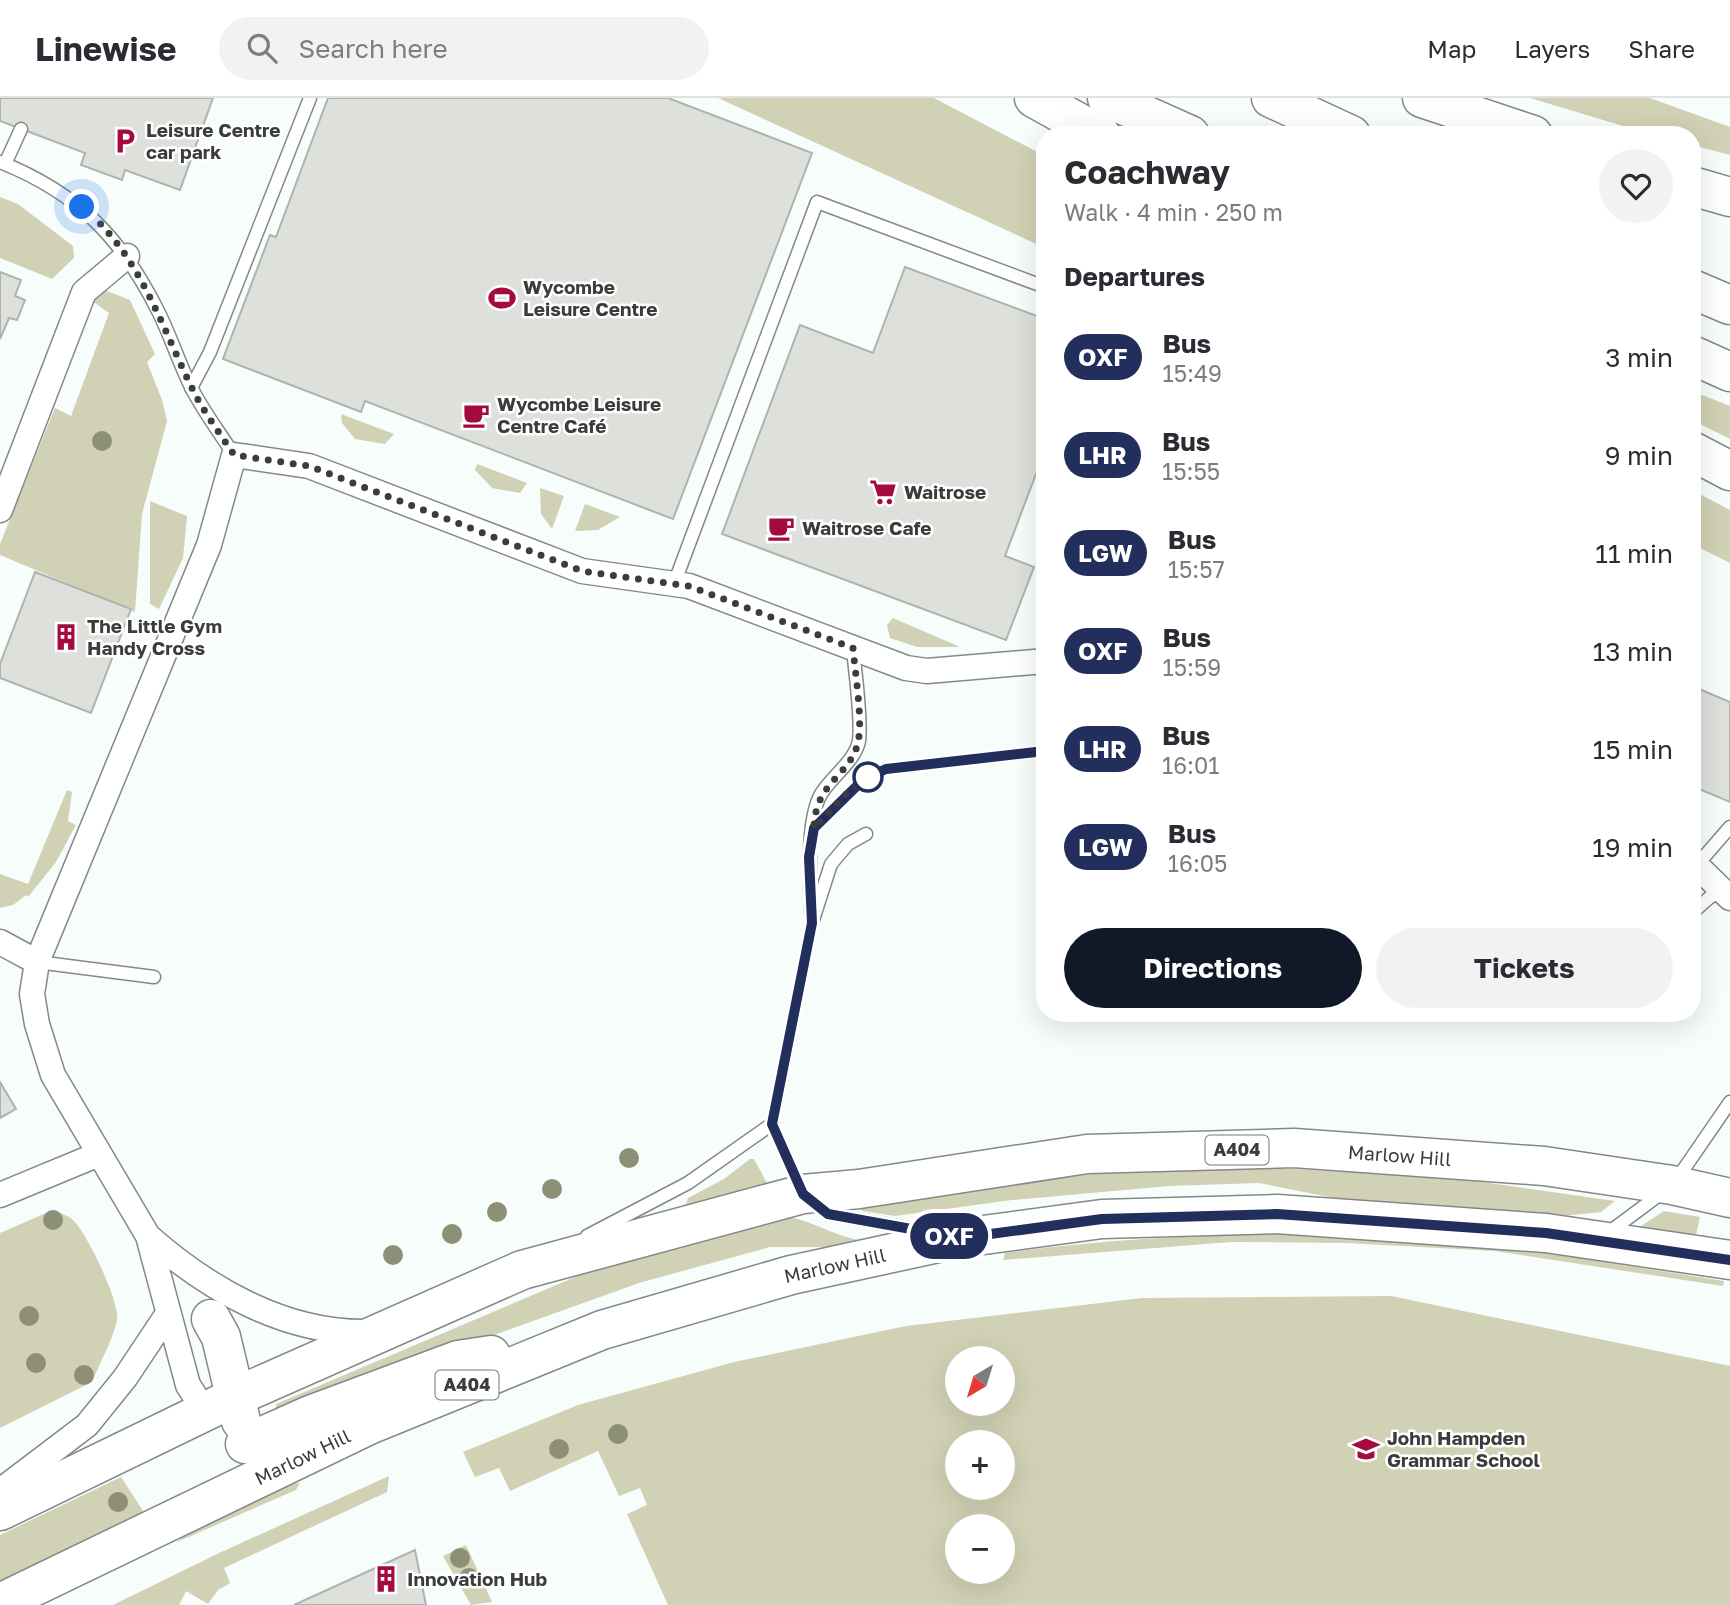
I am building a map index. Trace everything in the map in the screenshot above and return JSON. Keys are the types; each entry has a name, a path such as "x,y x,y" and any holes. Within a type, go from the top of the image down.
{"main road":[{"path":"1034,98 1085,126"},
{"path":"1107,98 1170,126"},
{"path":"1271,98 1332,126"},
{"path":"1422,98 1506,126"},
{"path":"1701,189 1730,197"},
{"path":"1701,293 1730,306"},
{"path":"1701,359 1730,372"},
{"path":"1701,456 1730,471"},
{"name":"Marlow Hill","path":"0,1511 221,1404 377,1332 522,1270 803,1194 859,1189 1087,1154 1294,1148 1544,1166 1672,1185 1730,1198"},
{"name":"Marlow Hill","path":"0,1603 369,1425 602,1330 791,1275 961,1238 1102,1219 1277,1214 1546,1233 1730,1260"},
{"path":"211,1319 221,1337 221,1404 245,1444 221,1496"},
{"name":"A404","path":"245,1444 310,1415 458,1360 572,1342"}],"street":[{"path":"0,510 84,292 127,256"},
{"path":"221,1404 188,1385 167,1315 148,1236 53,1075 37,1024 32,994 37,962 209,545 234,455 309,466 582,571 689,586 906,668 927,671 1036,662"},
{"path":"1701,869 1728,895"},
{"path":"0,942 37,962"},
{"path":"0,1195 99,1154"},
{"path":"148,1236 184,1268 263,1311 289,1321 339,1332 377,1332"},
{"path":"184,1268 211,1319"},
{"path":"0,1492 87,1425 125,1378 167,1315"}],"lane":[{"path":"191,388 210,352 310,98"},
{"path":"21,129 3,163 68,196 96,218 127,256 159,313 191,388 234,455"},
{"path":"674,584 817,202 1036,284"},
{"path":"812,923 809,857 814,811 821,795 853,755 859,741 853,648"},
{"path":"814,828 864,779 886,769 1036,752"},
{"path":"1701,857 1730,827"},
{"path":"866,834 849,844 831,864 812,923 772,1124 803,1194 828,1214 961,1238"},
{"path":"1701,905 1710,897 1728,895"},
{"path":"37,962 155,977"},
{"path":"1595,1242 1672,1185 1698,1152 1730,1102"},
{"path":"522,1270 688,1182 772,1124"}],"green space":[{"path":"718,98 934,98 1036,151 1036,244"},
{"path":"1530,98 1650,98 1730,127 1730,155 1701,147 1701,126 1623,126"},
{"path":"0,197 18,204 73,246 74,258 52,279 0,258"},
{"path":"102,289 130,300 155,354 147,362 167,421 142,514 135,612 0,555 0,544 55,408 71,416 109,313 92,301"},
{"path":"1701,395 1730,406 1730,439 1701,424"},
{"path":"341,414 394,434 385,444 355,439 342,423"},
{"path":"477,464 527,483 520,493 492,488 475,470"},
{"path":"540,488 564,496 552,529 541,514"},
{"path":"1701,495 1730,510 1730,563 1701,548"},
{"path":"150,501 187,516 183,558 159,609 150,604"},
{"path":"585,504 620,517 598,530 575,531"},
{"path":"893,618 959,647 917,647 890,638 887,625"},
{"path":"67,790 72,792 68,821 76,825 56,862 28,897 26,895 13,905 0,908 0,874 28,884"},
{"path":"750,1159 754,1159 767,1183 765,1189 692,1207 686,1205 688,1198 724,1179"},
{"path":"1160,1168 1294,1169 1455,1178 1615,1201 1601,1212 1553,1217 1344,1200 1259,1183 1169,1186 1012,1200 895,1216 862,1211 859,1204 985,1184"},
{"path":"53,1210 73,1220 86,1239 108,1284 117,1311 117,1320 92,1382 0,1428 0,1233"},
{"path":"1664,1211 1700,1217 1695,1239 1638,1228"},
{"path":"790,1217 858,1240 856,1243 830,1247 770,1247 639,1283 276,1413 276,1404 580,1275"},
{"path":"1326,1233 1510,1247 1724,1281 1723,1286 1495,1251 1346,1243 1231,1242 1003,1260 1005,1253 1125,1240"},
{"name":"John Hampden Grammar School","path":"1391,1296 1730,1366 1730,1605 668,1605 627,1514 647,1505 640,1488 619,1496 598,1451 510,1491 499,1468 475,1477 463,1452 578,1405 734,1362 906,1326 1142,1298"},
{"path":"389,1476 387,1492 224,1568 230,1583 218,1590 208,1604 186,1591 179,1605 113,1605 217,1554"},
{"path":"121,1477 145,1514 0,1583 0,1535"},
{"path":"300,1483 296,1490 177,1542 188,1532 289,1484"},
{"path":"466,1545 492,1602 471,1605 443,1556"}],"building":[{"name":"Leisure Centre car park","path":"0,98 213,98 180,190 125,170 122,180 81,165 85,153 0,121"},
{"name":"Wycombe Leisure Centre","path":"328,98 668,98 812,153 673,519 365,401 361,412 223,359 270,235 276,237"},
{"name":"Waitrose","path":"905,267 1036,316 1036,474 1005,556 1034,567 1006,640 722,534 800,325 873,353"},
{"path":"0,272 21,280 15,296 25,300 17,320 9,318 0,339"},
{"name":"The Little Gym Handy Cross","path":"35,572 131,609 91,713 0,678 0,664"},
{"path":"1701,690 1730,702 1730,802 1701,790"},
{"path":"0,1082 16,1109 0,1118"},
{"name":"Innovation Hub","path":"415,1550 426,1605 294,1605"}],"bus line":[{"name":"OXF","path":"1036,751 1002,753 886,769 864,779 833,806 814,828 809,857 812,923 772,1124 803,1194 828,1214 961,1238 1102,1219 1277,1214 1546,1233 1730,1260"}],"place":[{"name":"Leisure Centre car park","path":"125,141"},
{"name":"Wycombe Leisure Centre","path":"502,298"},
{"name":"Wycombe Leisure Centre Café","path":"476,415"},
{"name":"Waitrose","path":"883,492"},
{"name":"Waitrose Cafe","path":"781,528"},
{"name":"The Little Gym Handy Cross","path":"66,637"},
{"name":"John Hampden Grammar School","path":"1366,1449"},
{"name":"Innovation Hub","path":"386,1579"}],"route":[{"path":"82,207 96,218 127,256 159,313 191,388 234,455 309,466 582,571 689,586 853,648 859,741 853,755 821,795 814,811 814,828 833,806 868,777"}]}
